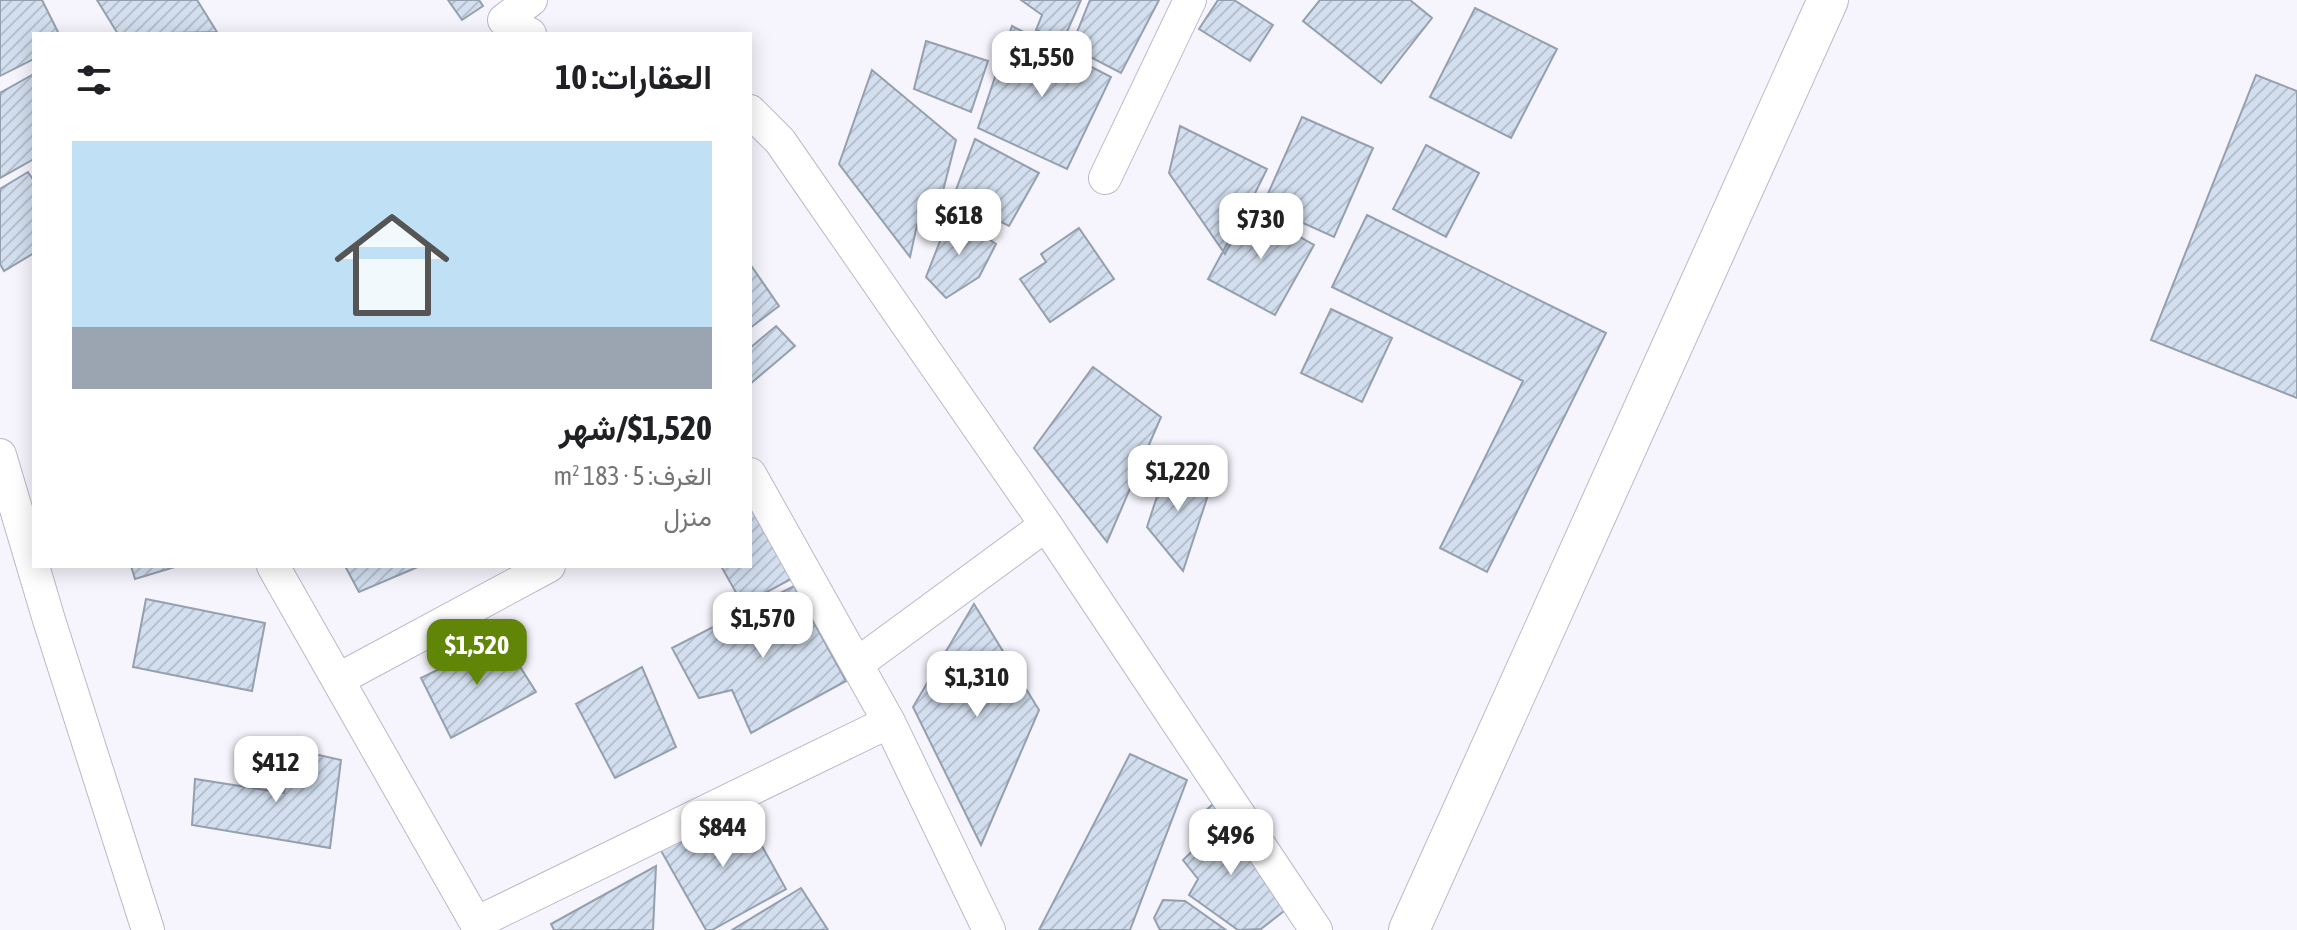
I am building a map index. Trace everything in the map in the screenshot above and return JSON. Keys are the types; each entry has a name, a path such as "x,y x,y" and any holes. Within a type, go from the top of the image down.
{"street":[{"path":"511,29 531,0"},
{"path":"1105,178 1190,0"},
{"path":"1409,930 1828,0"},
{"path":"752,113 780,141 1046,525 1316,930"},
{"path":"0,455 32,562"},
{"path":"752,478 889,722 989,930"},
{"path":"857,664 1046,525"},
{"path":"34,568 148,930"},
{"path":"274,568 478,927 889,722"},
{"path":"339,679 545,568"}],"building":[{"path":"0,0 42,0 58,32 32,32 32,60 0,76"},
{"path":"97,0 197,0 217,32 117,32"},
{"path":"448,0 479,0 483,6 462,20"},
{"path":"1021,0 1081,0 1063,41 1036,30 1042,15"},
{"path":"1090,0 1159,0 1121,73 1071,47"},
{"path":"1218,0 1234,0 1273,25 1250,61 1199,29"},
{"path":"1320,0 1410,0 1432,18 1381,83 1303,21"},
{"path":"1475,8 1557,49 1511,138 1430,97"},
{"path":"1012,26 1111,77 1067,169 978,128"},
{"path":"926,41 988,61 971,112 914,89"},
{"path":"872,70 956,140 934,226 917,225 910,257 839,164"},
{"path":"32,75 32,160 0,178 0,93"},
{"path":"2256,75 2297,91 2297,398 2151,340"},
{"path":"1302,117 1373,148 1334,237 1263,205"},
{"path":"1180,126 1267,169 1225,254 1169,173"},
{"path":"975,139 1039,173 1009,226 953,198"},
{"path":"1426,145 1479,173 1446,237 1393,209"},
{"path":"28,172 32,178 32,254 4,271 0,264 0,189"},
{"path":"1247,207 1314,245 1275,315 1208,279"},
{"path":"951,213 996,244 979,277 946,298 926,277"},
{"path":"1367,215 1606,333 1487,572 1440,548 1523,381 1332,287"},
{"path":"1079,228 1114,279 1050,322 1020,279 1046,262 1041,254"},
{"path":"752,267 779,306 752,326"},
{"path":"1331,309 1392,338 1362,402 1301,373"},
{"path":"776,326 795,346 752,382 752,346"},
{"path":"1093,367 1161,417 1107,542 1034,448"},
{"path":"1166,469 1212,483 1183,571 1147,527"},
{"path":"752,509 791,579 743,605 722,568 752,568"},
{"path":"132,568 171,568 135,579"},
{"path":"346,568 415,568 359,592"},
{"path":"794,586 846,681 751,733 732,690 699,698 672,648"},
{"path":"146,599 265,623 252,691 133,667"},
{"path":"974,604 1039,710 981,845 913,707"},
{"path":"502,638 536,692 451,738 421,678"},
{"path":"642,667 676,747 615,778 576,704"},
{"path":"292,749 341,760 330,848 192,825 195,779 284,793"},
{"path":"1130,754 1187,780 1130,930 1039,930"},
{"path":"1213,804 1289,907 1261,929 1238,930 1189,895 1198,879 1183,860 1205,839 1191,824"},
{"path":"739,805 786,889 712,930 706,930 660,849"},
{"path":"656,866 653,930 554,930 551,924"},
{"path":"801,888 828,930 732,930"},
{"path":"1163,900 1185,901 1226,930 1160,930 1154,918"}]}
